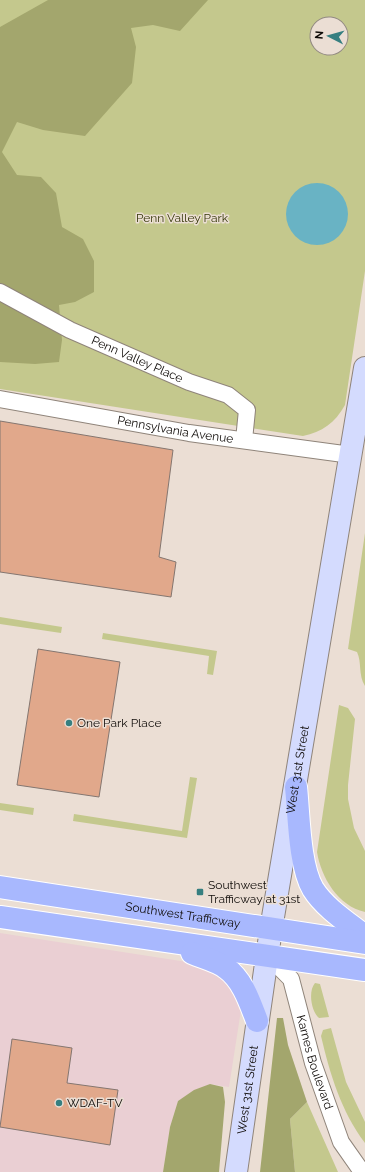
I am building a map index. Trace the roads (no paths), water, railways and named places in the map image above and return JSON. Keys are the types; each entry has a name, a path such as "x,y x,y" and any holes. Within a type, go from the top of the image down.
{"main road":[{"name":"West 31st Street","path":"236,1172 257,1021 365,368"},
{"path":"296,787 306,871 313,889 338,916 365,936"},
{"name":"Southwest Trafficway","path":"0,887 365,943"},
{"path":"0,916 365,970"},
{"path":"247,925 268,956"},
{"path":"163,941 226,968 236,978 246,994 257,1021"}],"street":[{"name":"Penn Valley Place","path":"0,292 70,330 189,382 228,396 247,410 244,440"},
{"name":"Pennsylvania Avenue","path":"0,400 189,433 351,455"},
{"name":"Karnes Boulevard","path":"268,956 291,979 313,1063 338,1135 341,1142 362,1172"}],"water":[{"path":"311,183 323,183 339,192 346,202 348,214 346,226 339,236 323,245 311,245 300,240 291,231 286,220 286,208 291,197 300,188"}],"place":[{"name":"One Park Place","path":"69,723"},
{"name":"Southwest Trafficway at 31st","path":"200,892"},
{"name":"WDAF-TV","path":"59,1103"}],"park label":[{"name":"Penn Valley Park","path":"182,218"}]}
